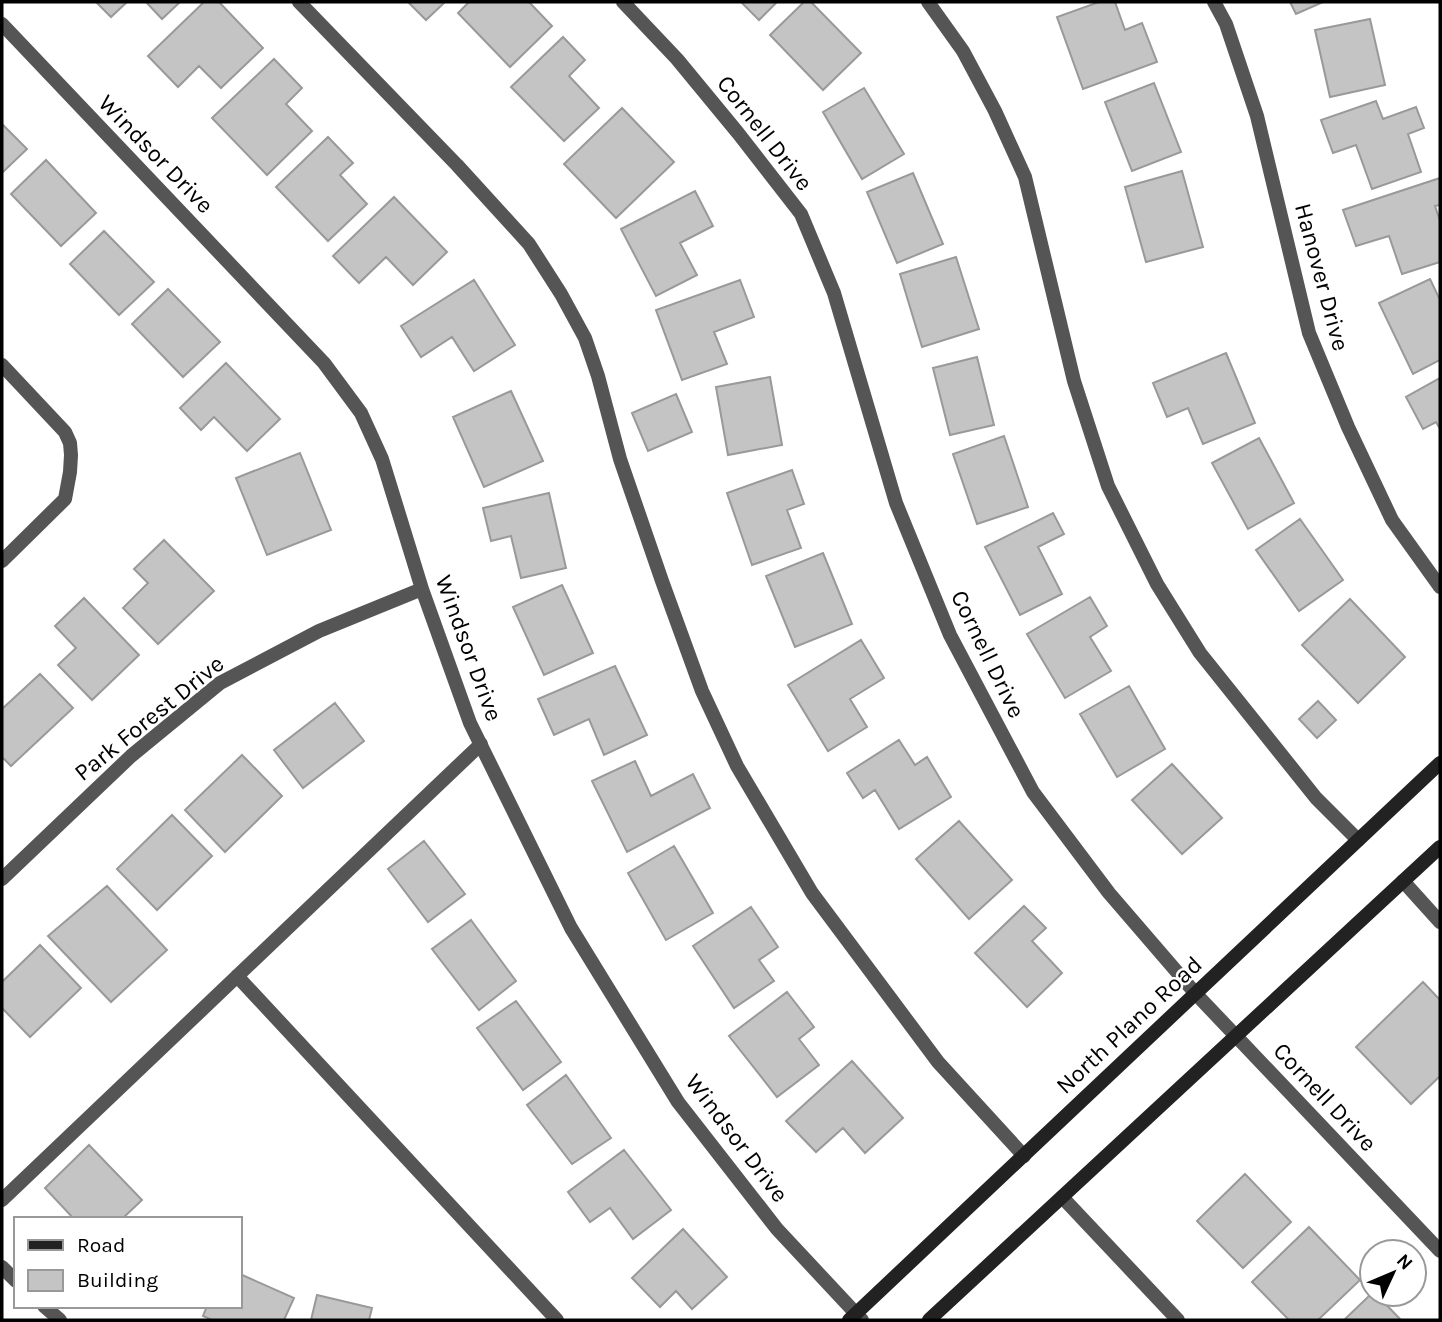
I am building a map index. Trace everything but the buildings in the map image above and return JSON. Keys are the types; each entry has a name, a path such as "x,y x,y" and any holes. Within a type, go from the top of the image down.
{"main road":[{"name":"North Plano Road","path":"855,1318 1440,763"},
{"path":"929,1320 1440,847"}],"street":[{"path":"299,2 529,243 585,338 620,459 662,581 702,691 737,766 820,904 938,1062 1024,1156"},
{"name":"Cornell Drive","path":"623,2 677,59 801,214 834,293 896,503 950,635 1033,792 1109,893 1196,994 1440,1251"},
{"path":"928,2 963,51 995,111 1025,177 1078,394 1108,486 1157,584 1200,653 1316,798 1358,840"},
{"name":"Hanover Drive","path":"1214,2 1226,24 1257,116 1309,333 1348,427 1392,520 1440,587"},
{"name":"Windsor Drive","path":"2,24 324,363 361,413 382,459 422,589 470,723 571,928 678,1102 777,1229 855,1318"},
{"path":"2,365 65,432 71,455 65,499 2,561"},
{"name":"Park Forest Drive","path":"2,878 131,756 220,683 319,631 422,589"},
{"path":"2,1200 481,744"},
{"path":"1403,881 1440,922"},
{"path":"237,976 557,1320"},
{"path":"1062,1197 1178,1320"},
{"path":"46,1308 60,1320"}]}
